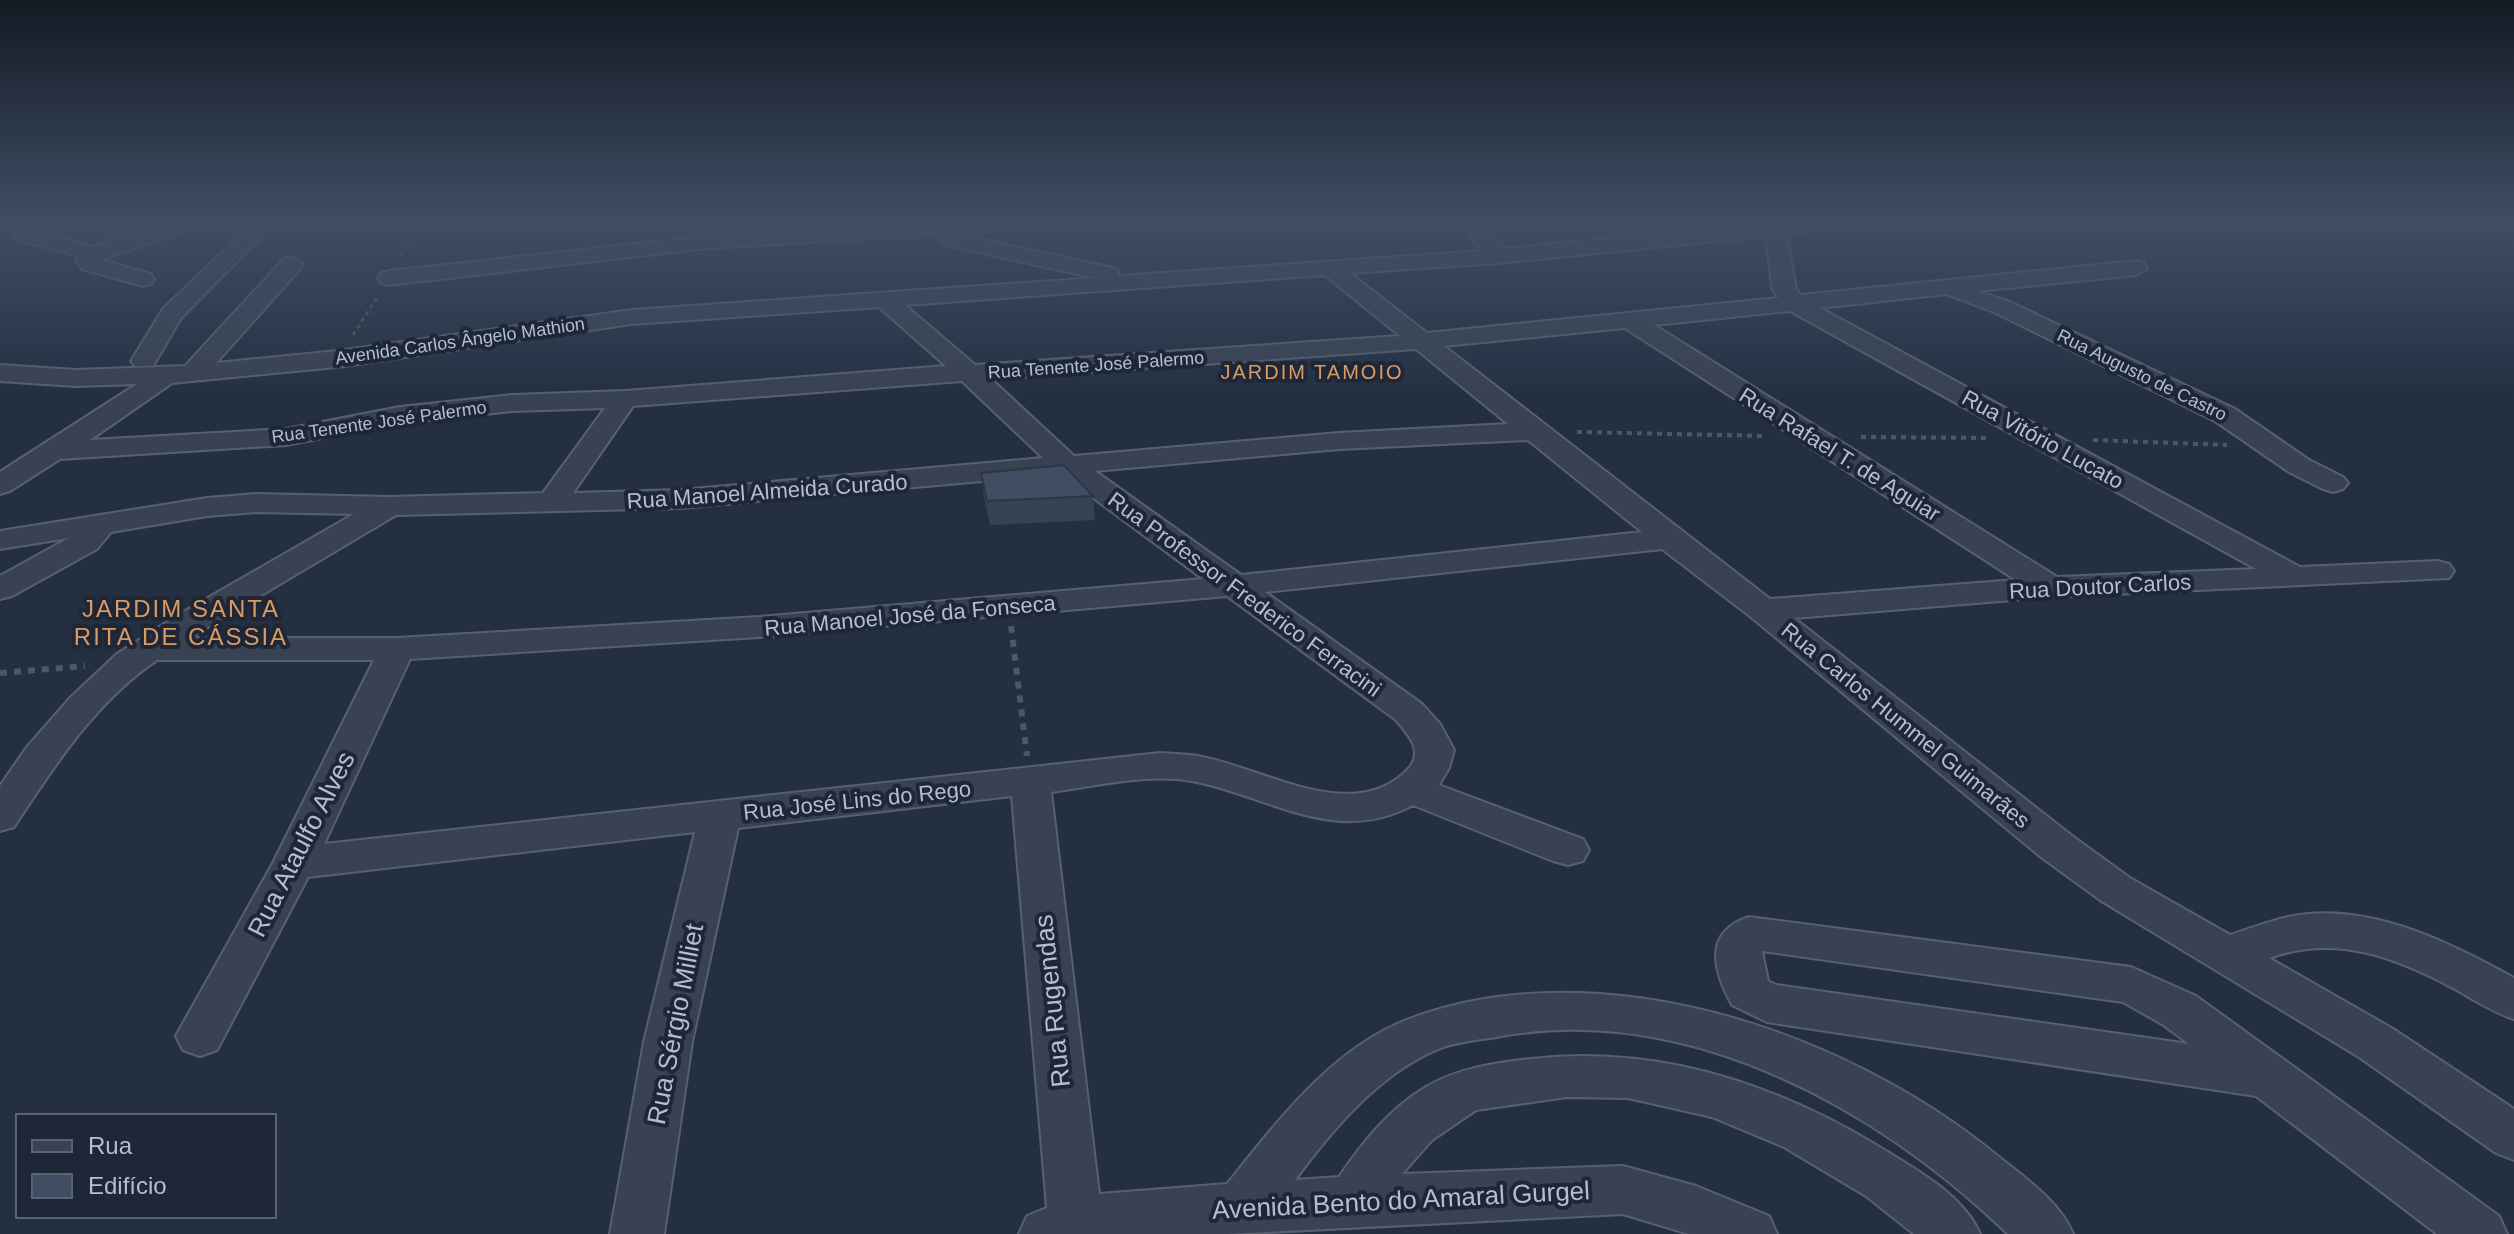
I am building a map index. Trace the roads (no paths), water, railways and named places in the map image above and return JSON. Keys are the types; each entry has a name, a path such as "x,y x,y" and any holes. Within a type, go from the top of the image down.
{"street":[{"path":"0,485 57,451 154,368 171,314 206,281"},
{"path":"193,373 277,281"},
{"path":"1136,281 1142,282"},
{"name":"Avenida Carlos Ângelo Mathion","path":"0,373 76,378 154,368 193,373 337,359 588,322 1161,281"},
{"name":"Rua Carlos Hummel Guimarães","path":"1346,281 2056,846 2115,889 2376,1043 2514,1137"},
{"path":"1782,281 1792,302"},
{"name":"Rua Tenente José Palermo","path":"57,451 271,438 442,410 1423,340 2013,281"},
{"name":"Rua Augusto de Castro","path":"1941,288 2002,307 2225,415 2299,466 2333,483"},
{"name":"Rua Professor Frederico Ferracini","path":"885,300 1066,464 1409,712 1430,734 1437,753 1430,773 1411,789"},
{"name":"Rua Vitório Lucato","path":"1792,302 2293,576"},
{"name":"Rua Rafael T. de Aguiar","path":"1630,320 2050,587"},
{"path":"551,503 625,399"},
{"name":"Rua Manoel Almeida Curado","path":"0,540 164,512 232,505 551,503 743,495 1339,441 1536,431"},
{"path":"0,817 41,756 83,706 139,656 390,506"},
{"path":"0,589 86,542 101,524"},
{"name":"Rua Manoel José da Fonseca","path":"139,656 397,649 759,627 1231,586 1669,539"},
{"name":"Rua Doutor Carlos","path":"1763,610 2050,587 2438,571"},
{"name":"Rua Ataulfo Alves","path":"200,1036 294,863 397,649"},
{"name":"Rua José Lins do Rego","path":"294,863 1160,766 1198,769 1317,806 1377,807 1411,789"},
{"name":"Rua Rugendas","path":"1030,780 1061,1228"},
{"path":"1411,789 1568,850"},
{"name":"Rua Sérgio Milliet","path":"637,1234 668,1042 720,815"},
{"path":"2229,954 2309,931 2347,932 2398,943 2449,964 2514,1000"},
{"path":"2266,1076 1767,1003 1748,992 1739,961 1739,942 1742,936 1762,934 2131,985 2179,1010 2480,1234"},
{"path":"1242,1207 1302,1130 1356,1075 1420,1035 1505,1013 1582,1009 1677,1025 1761,1048 1858,1092 1928,1134 2046,1234"},
{"path":"1353,1201 1395,1139 1445,1102 1494,1084 1573,1075 1629,1077 1709,1095 1777,1120 1849,1156 1929,1211 1953,1234"},
{"name":"Avenida Bento do Amaral Gurgel","path":"1061,1228 1121,1216 1242,1207 1623,1190 1696,1211 1750,1234"}],"district":[{"name":"JARDIM TAMOIO","path":"1312,372"},
{"name":"JARDIM SANTA RITA DE CÁSSIA","path":"181,623"}]}
